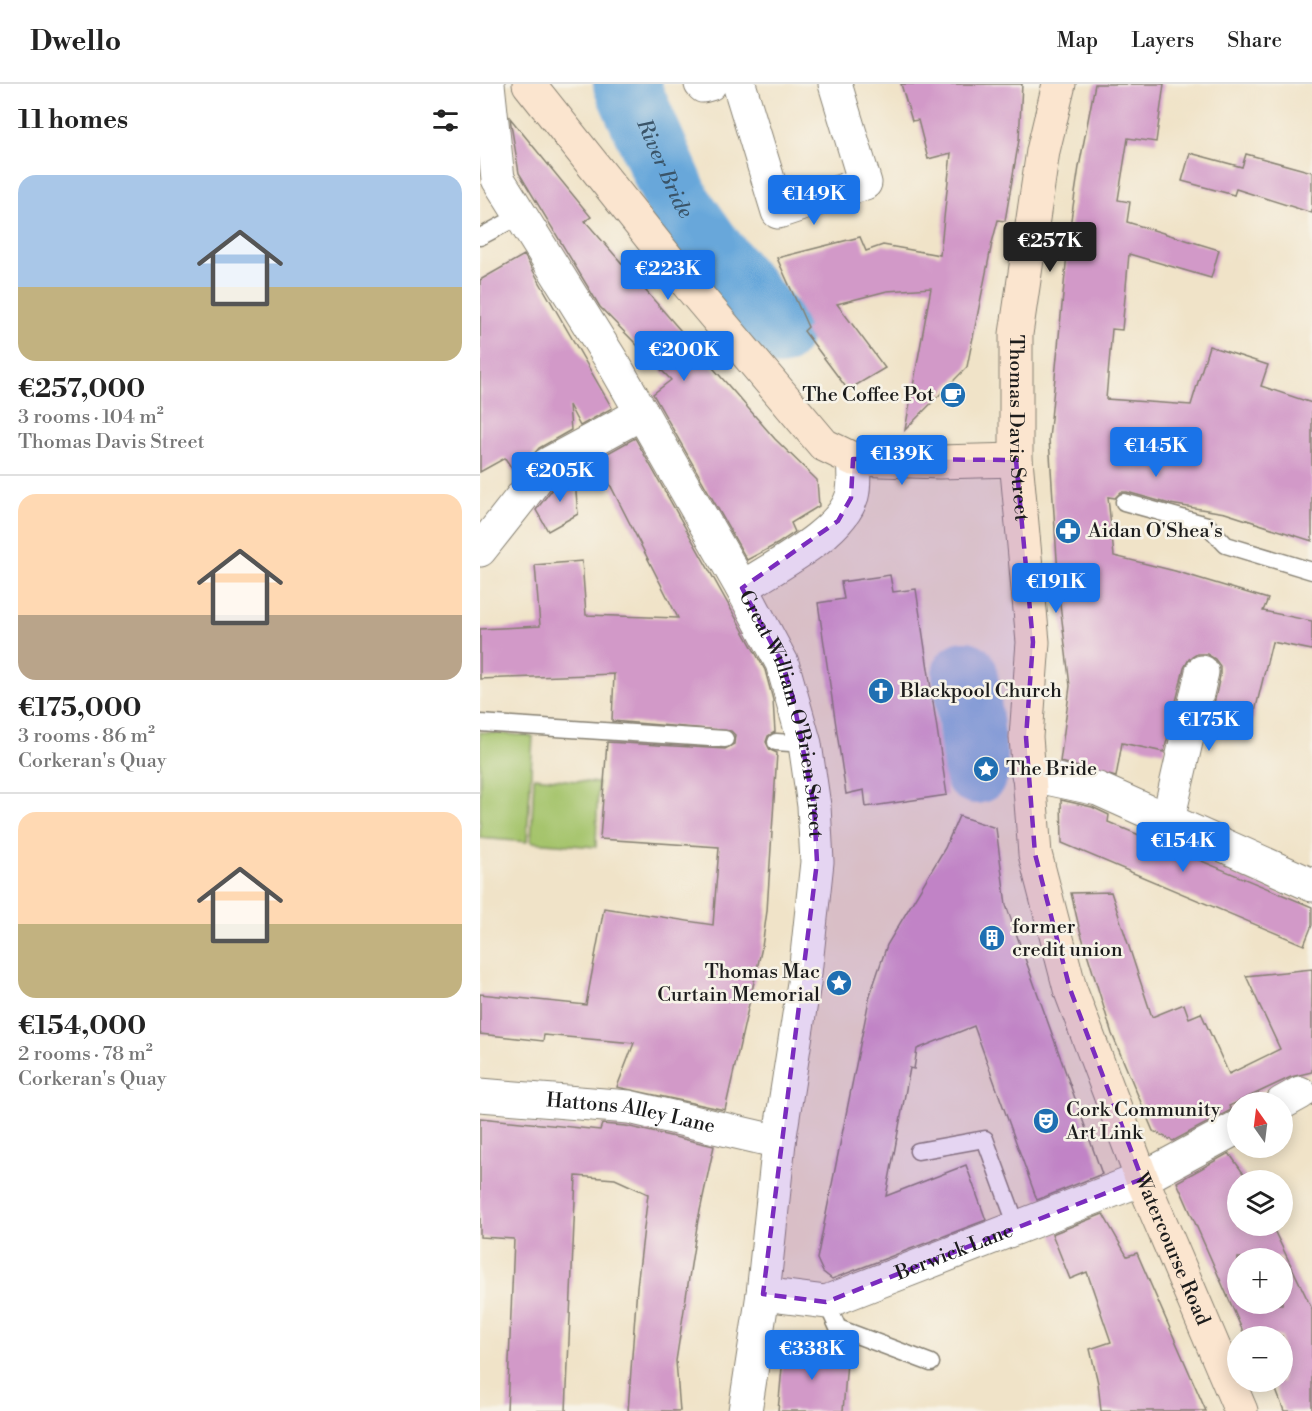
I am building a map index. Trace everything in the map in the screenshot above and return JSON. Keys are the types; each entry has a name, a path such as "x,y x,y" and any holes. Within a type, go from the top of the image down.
{"street":[{"name":"Great William O'Brien Street","path":"488,84 498,178 642,413 782,663 790,743 814,806 817,862 804,982 779,1142 763,1294 745,1411"},
{"path":"529,84 687,283 824,445 860,459 939,462 1016,460"},
{"path":"701,84 703,86 710,84"},
{"path":"740,84 778,212 865,183 836,84"},
{"name":"Thomas Davis Street","path":"1028,774 1026,737 1033,642 1016,460 1016,334 1043,151 1059,84"},
{"path":"480,550 548,464 642,413"},
{"path":"742,588 820,536 838,520 851,498 860,459"},
{"path":"1167,820 1202,672"},
{"path":"1028,774 1098,789 1312,885"},
{"name":"Watercourse Road","path":"1028,774 1035,854 1070,989 1142,1179 1241,1411"},
{"name":"Hattons Alley Lane","path":"480,1095 629,1107 779,1142"},
{"name":"Berwick Lane","path":"763,1294 826,1302 1142,1179 1227,1133"}],"lane":[{"path":"480,237 521,215"},
{"path":"1124,502 1207,525 1226,545 1312,571"},
{"path":"480,723 725,739"},
{"path":"918,1151 985,1139 1018,1229"},
{"path":"826,1302 838,1328 931,1363"}],"highlighted area":[{"path":"853,459 1016,460 1033,642 1026,737 1035,854 1070,989 1142,1179 826,1302 763,1294 817,862 814,806 793,698 782,663 742,588 838,521 851,498"}],"green space":[{"path":"480,732 533,736 527,842 480,838"},
{"path":"534,777 598,783 596,847 531,842"}],"building":[{"path":"901,84 1022,84 1019,140 1005,221 998,220 992,243 967,367 905,430 931,288 887,291 837,304 885,368 848,390 804,331 808,327 777,258 860,237 866,251 883,245 940,255 951,153 928,159 918,120 912,121"},
{"path":"1095,84 1164,84 1156,142 1128,138 1118,200 1130,202 1127,222 1219,250 1211,278 1129,254 1122,330 1112,329 1106,399 1191,405 1209,346 1268,365 1261,386 1312,403 1312,541 1225,513 1170,504 1127,492 1121,492 1115,498 1108,497 1114,556 1175,571 1268,599 1263,611 1312,621 1312,650 1272,642 1251,728 1211,718 1220,666 1207,654 1197,654 1189,659 1184,668 1164,752 1122,743 1116,777 1060,762 1070,686 1060,604 1049,439 1069,233"},
{"path":"510,118 591,217 585,221 775,439 817,480 819,506 791,523 795,532 777,544 747,560 653,394 671,380 600,307 519,173"},
{"path":"1190,153 1242,167 1246,154 1312,172 1312,213 1236,189 1234,195 1182,181"},
{"path":"524,255 612,408 580,426 569,405 571,430 539,448 516,475 505,458 480,472 480,280"},
{"path":"635,438 765,670 773,700 775,732 768,736 766,742 770,750 777,753 767,911 762,947 725,1110 617,1087 634,1043 544,1035 543,1041 480,1034 480,994 586,1005 604,908 713,925 719,847 600,839 607,742 725,749 734,744 735,735 731,731 612,721 614,674 480,679 480,629 540,626 535,565 582,561 586,615 678,618 597,459"},
{"path":"574,471 578,514 548,531 536,510 560,479"},
{"name":"Blackpool Church","path":"890,575 893,592 916,589 947,795 866,807 864,790 846,794 818,603 844,599 841,582"},
{"path":"1061,800 1092,807 1109,815 1108,822 1312,907 1312,925 1304,945 1062,843"},
{"path":"959,816 996,828 1006,905 1102,1174 1037,1200 974,1026 917,1049 914,1069 910,1068 886,1196 966,1165 986,1220 832,1279 823,1272 817,1259 870,995 887,945 945,848"},
{"path":"1111,892 1152,1017 1184,1004 1189,1018 1201,1013 1229,1074 1280,1049 1246,976 1312,969 1312,1072 1291,1077 1259,1092 1227,1092 1227,1112 1173,1141 1153,1131 1112,1034 1079,927 1071,893"},
{"path":"480,1118 600,1130 602,1124 626,1126 714,1146 698,1220 676,1361 680,1411 628,1411 637,1287 648,1194 615,1179 576,1176 566,1411 507,1411 514,1239 480,1237"},
{"path":"1227,1154 1227,1158 1233,1158 1241,1170 1227,1170 1227,1236 1277,1236 1283,1248 1227,1248 1227,1295 1177,1182"},
{"path":"1103,1214 1127,1256 1137,1253 1206,1411 1101,1411 1098,1383 1090,1349 1111,1342 1087,1272 1070,1279 1052,1234"},
{"path":"1293,1270 1312,1309 1312,1411 1284,1411 1277,1392 1293,1392 1293,1326 1241,1326 1235,1314 1293,1314"},
{"path":"784,1346 831,1351 830,1360 847,1362 843,1411 778,1411"}],"waterway":[{"name":"River Bride","path":"626,84 680,206 710,249 779,333"},
{"name":"River Bride","path":"965,674 976,771"}],"place":[{"name":"The Coffee Pot","path":"953,395"},
{"name":"Aidan O'Shea's","path":"1068,531"},
{"name":"Blackpool Church","path":"881,691"},
{"name":"The Bride","path":"986,769"},
{"name":"former credit union","path":"992,938"},
{"name":"Thomas Mac Curtain Memorial","path":"839,983"},
{"name":"Cork Community Art Link","path":"1046,1121"}]}
